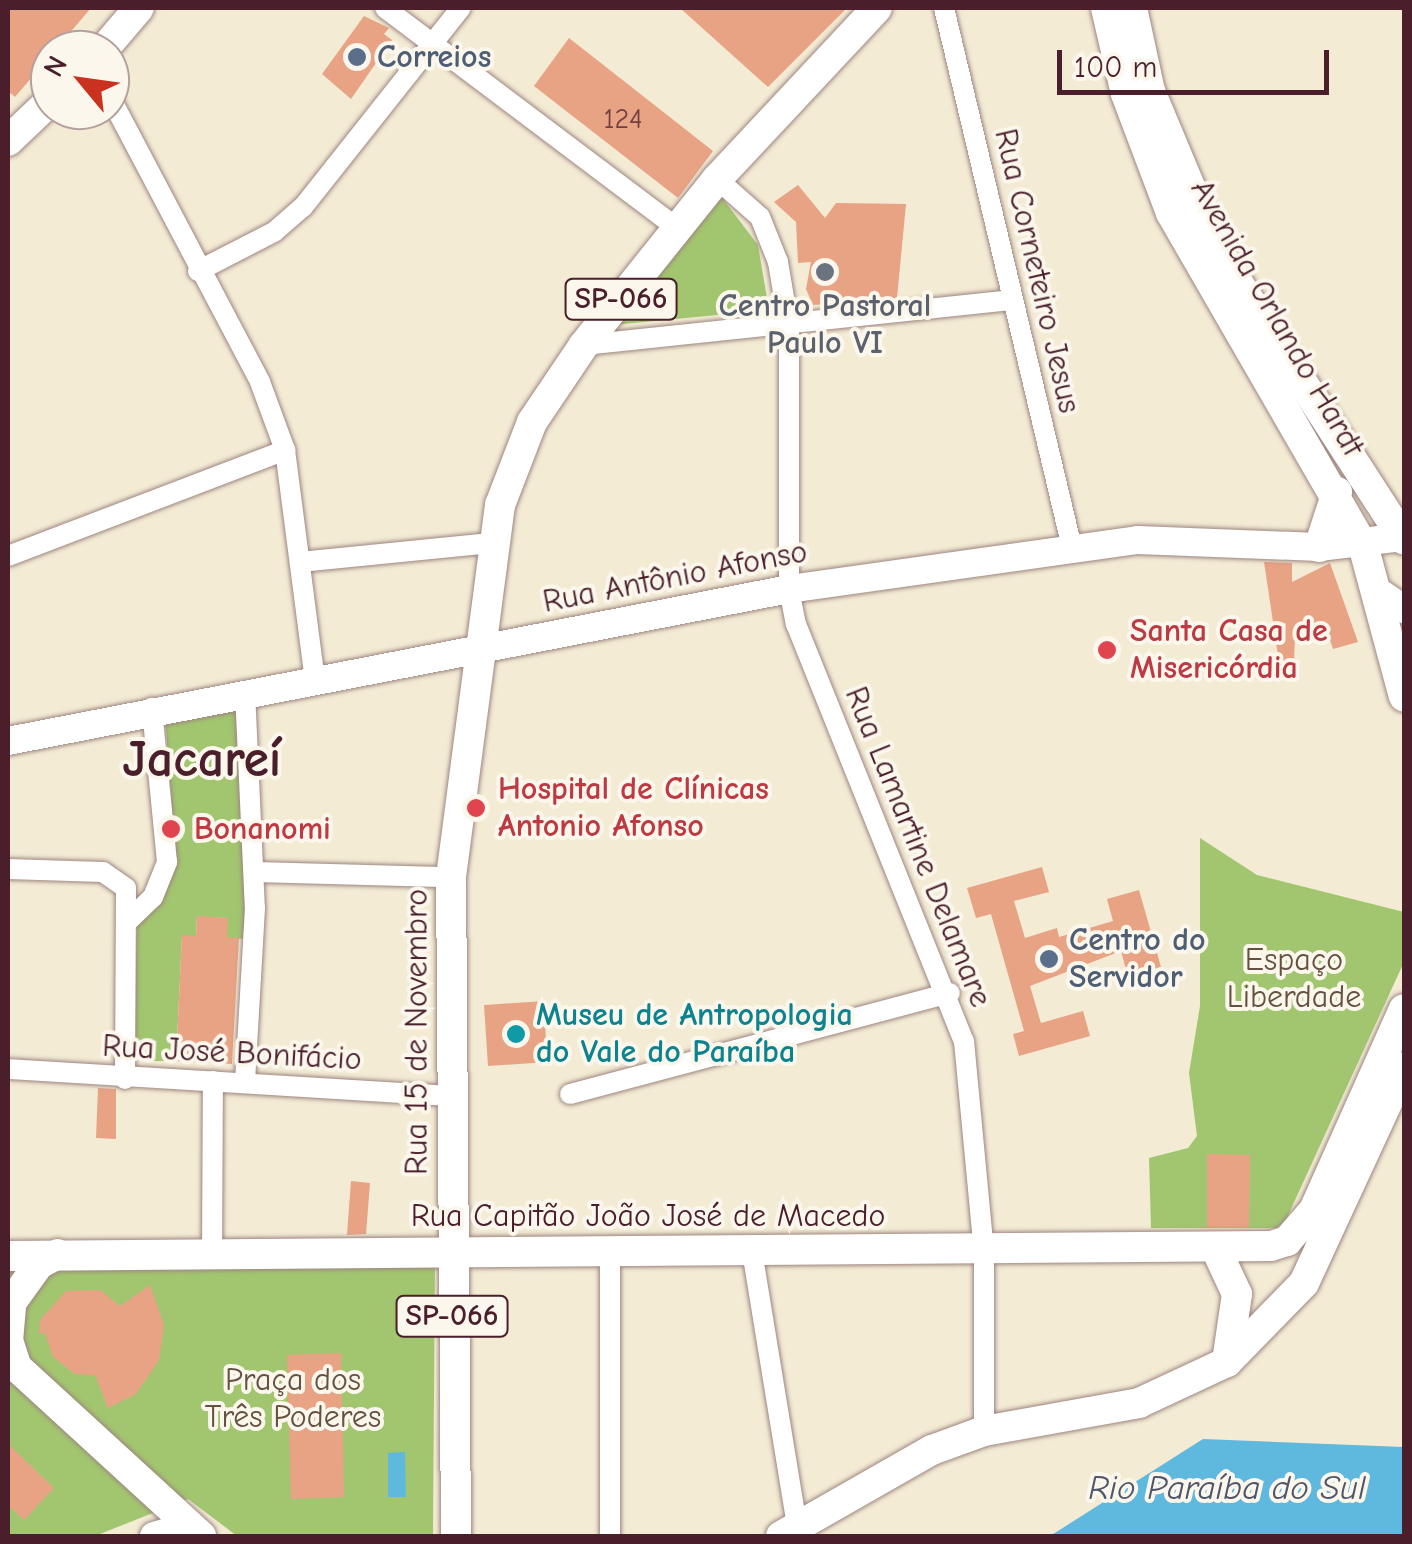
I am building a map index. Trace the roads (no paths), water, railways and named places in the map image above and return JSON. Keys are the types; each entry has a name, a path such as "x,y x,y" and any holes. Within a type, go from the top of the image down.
{"main road":[{"name":"SP-066","path":"480,650 490,542 513,459 584,345 677,228 717,179 877,8"},
{"name":"Avenida Orlando Hardt","path":"1106,8 1126,94 1171,213 1337,492 1392,601 1404,697"},
{"name":"Avenida Orlando Hardt","path":"1132,8 1150,91 1216,248 1404,538"},
{"path":"118,30 134,9"},
{"path":"1319,547 1337,492"},
{"name":"Rua 15 de Novembro","path":"456,1536 451,877 480,650"},
{"name":"Rua Capitão João José de Macedo","path":"8,1256 212,1256 452,1249 984,1252 1215,1248 1287,1241 1314,1210 1404,1009"},
{"path":"789,1531 932,1450 984,1431 1139,1403 1227,1362 1304,1283 1402,1080"},
{"path":"1215,1248 1236,1294 1227,1362"},
{"path":"58,1254 40,1264 11,1304 8,1341 12,1364 195,1531"}],"street":[{"path":"385,8 677,228"},
{"path":"198,271 274,232 303,207 461,8"},
{"name":"Rua Corneteiro Jesus","path":"944,8 1072,548"},
{"path":"127,130 260,382 285,450 314,680"},
{"name":"Rua Lamartine Delamare","path":"717,179 760,217 774,240 789,327 790,589 806,657 950,993 972,1096 984,1252 984,1431"},
{"path":"584,345 789,327 1013,300"},
{"path":"8,556 285,450"},
{"name":"Rua Antônio Afonso","path":"8,742 152,708 480,650 790,589 1138,540 1319,547 1404,538"},
{"path":"300,562 490,542"},
{"path":"245,691 255,872 246,1082"},
{"path":"128,920 153,897 167,862 152,708"},
{"path":"8,869 103,872 121,880 128,920 125,1078"},
{"path":"255,872 451,877"},
{"path":"570,1094 950,993"},
{"name":"Rua José Bonifácio","path":"8,1069 454,1096"},
{"path":"212,1256 213,1080"},
{"path":"610,1250 610,1536"},
{"path":"752,1251 789,1531"},
{"path":"154,1536 195,1531"}],"water":[{"name":"Rio Paraíba do Sul","path":"1203,1439 1404,1447 1404,1536 1050,1536"},
{"path":"405,1452 406,1497 388,1497 388,1453"}],"place":[{"name":"Correios","path":"357,57"},
{"name":"Centro Pastoral Paulo VI","path":"825,272"},
{"name":"Santa Casa de Misericórdia","path":"1107,650"},
{"name":"Hospital de Clínicas Antonio Afonso","path":"476,808"},
{"name":"Bonanomi","path":"171,829"},
{"name":"Centro do Servidor","path":"1049,959"},
{"name":"Museu de Antropologia do Vale do Paraíba","path":"516,1034"}],"district":[{"name":"Jacareí","path":"202,760"}],"park label":[{"name":"Espaço Liberdade","path":"1294,980"},
{"name":"Praça dos Três Poderes","path":"293,1400"}]}
